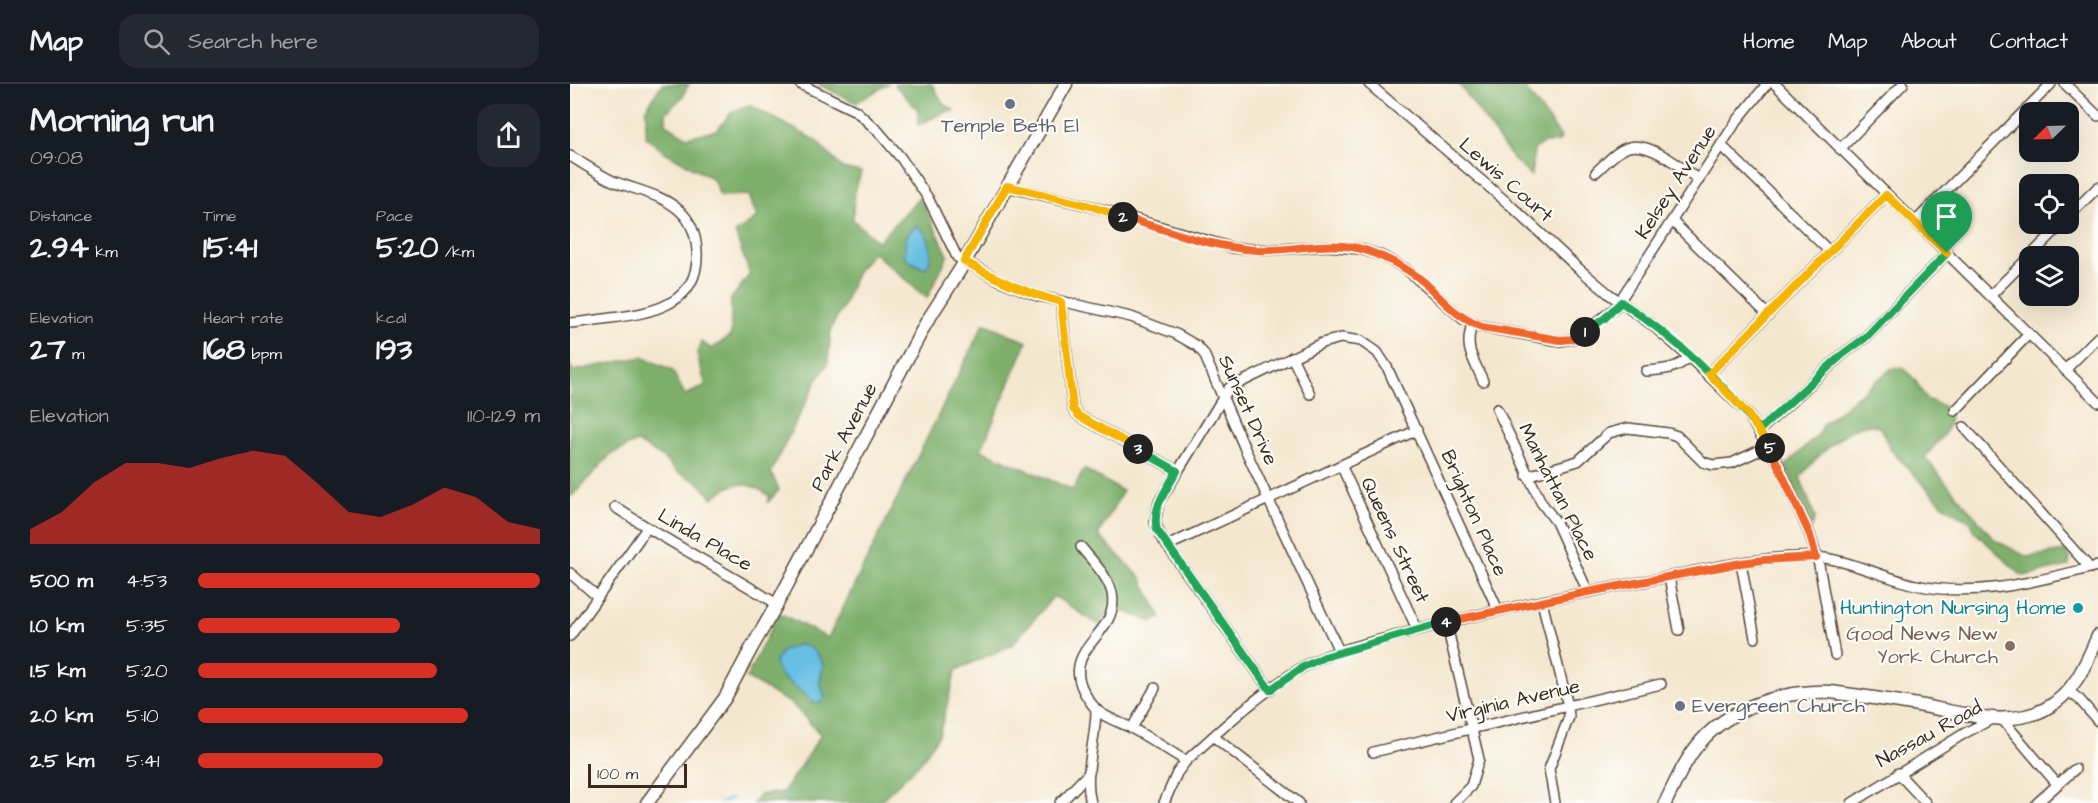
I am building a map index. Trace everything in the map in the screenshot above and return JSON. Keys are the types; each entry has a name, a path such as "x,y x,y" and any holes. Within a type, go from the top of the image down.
{"main road":[{"name":"Park Avenue","path":"647,803 725,698 926,323 1066,84"},
{"name":"Nassau Road","path":"1997,718 2030,715 2045,710 2068,691 2084,670 2098,636"},
{"path":"1665,803 1684,764 1715,727 1746,708 1784,696 1815,691 1831,692 1997,718"}],"street":[{"path":"800,84 856,111 878,131 901,158 928,198 952,250 964,261"},
{"name":"Lewis Court","path":"1369,84 1510,205 1578,268 1651,324 1709,374 1747,413 1769,446 1797,504 1816,557 1835,655"},
{"name":"Kelsey Avenue","path":"1472,324 1560,340 1572,339 1588,331 1605,318 1621,302 1736,122 1767,84"},
{"path":"1775,84 2098,402"},
{"path":"1840,149 1904,84"},
{"path":"1915,222 2051,84"},
{"path":"2065,84 2098,116"},
{"path":"1644,146 1647,136"},
{"path":"1596,172 1616,154 1629,147 1644,146 1662,155 1699,180"},
{"path":"1721,146 1830,252"},
{"path":"570,156 610,179 667,201 680,211 691,225 697,257 694,272 687,287 675,300 662,308 646,314 570,323"},
{"path":"1007,186 1090,206 1233,248 1269,250 1327,246 1361,249 1382,256 1406,269 1457,314 1472,324 1468,339 1469,348 1483,381"},
{"path":"2079,206 2098,187"},
{"path":"1709,374 1886,195"},
{"path":"1673,222 1768,315"},
{"path":"1991,295 2052,234"},
{"path":"1759,430 1843,354 1865,338 1947,253"},
{"name":"Sunset Drive","path":"964,261 1001,281 1038,296 1131,317 1188,340 1197,346 1204,354 1268,500 1339,651"},
{"path":"1061,302 1073,409 1079,416 1177,471"},
{"path":"1955,411 2029,334"},
{"path":"2065,370 2098,337"},
{"name":"Brighton Place","path":"1270,690 1167,546 1157,530 1156,512 1177,471 1229,388 1322,343 1341,338 1360,341 1377,352 1387,367 1498,610"},
{"path":"1292,357 1310,394"},
{"path":"1646,371 1673,368 1685,362 1689,357"},
{"name":"Manhattan Place","path":"1497,410 1527,476 1541,502 1556,522 1588,592"},
{"path":"1164,803 1177,773 1186,761 1270,690 1303,667 1339,651 1417,629 1588,592 1741,563 1780,558 1816,557 1916,585 1965,589 2037,581 2094,567 1964,427"},
{"path":"1527,476 1578,461 1609,433 1629,428 1677,436 1703,462 1713,465 1732,463 1769,446"},
{"path":"1167,546 1417,430"},
{"name":"Queens Street","path":"1341,465 1417,629"},
{"name":"Linda Place","path":"615,507 777,604"},
{"path":"570,636 647,528"},
{"path":"1081,547 1107,580 1112,594 1109,618 1084,650 1078,663 1079,680 1096,710 1096,729 1088,788 1090,803"},
{"path":"1741,563 1755,638"},
{"path":"570,573 598,597"},
{"path":"1669,577 1679,630"},
{"path":"1542,602 1569,717 1549,769 1555,803"},
{"path":"1446,622 1479,759 1471,786 1454,803"},
{"name":"Virginia Avenue","path":"1373,752 1661,684"},
{"path":"1132,728 1155,688"},
{"path":"2068,691 2079,699 2098,720"},
{"path":"1096,710 1132,728 1186,761"},
{"path":"1997,718 2058,784"},
{"name":"Nassau Road","path":"1852,803 1965,732 1997,718"},
{"path":"1214,737 1299,803"},
{"path":"2037,803 2075,769"},
{"path":"1060,803 1089,773"},
{"path":"1898,773 1926,803"}],"green space":[{"path":"662,84 689,84 682,97 666,113 666,124 687,137 717,130 732,112 750,105 815,140 842,168 861,172 854,194 853,220 878,242 920,197 948,255 927,298 873,252 856,273 844,305 831,328 828,363 816,382 771,472 779,490 768,502 769,496 754,487 740,484 727,488 713,498 698,482 677,472 661,456 637,442 611,454 570,496 570,365 573,371 642,357 672,370 685,395 706,386 697,355 701,342 712,349 731,335 731,299 750,274 735,233 757,218 749,195 720,196 713,179 663,151 646,137 646,109","holes":["928,238 930,259 922,268 905,257"]},
{"path":"818,84 888,84 856,103"},
{"path":"894,84 932,84 943,103 955,111 941,114 918,125 918,110"},
{"path":"1459,84 1522,84 1561,137 1559,142 1543,143 1534,150 1531,176 1513,159"},
{"path":"984,323 1027,342 981,450 1073,490 1084,469 1123,491 1098,535 1141,578 1161,618 1152,622 1112,606 1099,625 1054,596 1012,645 956,670 939,735 920,763 878,803 753,803 759,795 783,792 821,735 792,704 746,678 779,613 828,638","holes":["823,664 814,703 808,694 785,680"]},
{"path":"1902,367 1915,380 1926,399 1948,408 1947,430 1925,458 1995,540 2027,557 2064,551 2070,557 2069,566 2023,576 1974,531 1971,522 1943,505 1890,449 1881,428 1871,425 1859,427 1840,438 1821,454 1800,477 1815,517 1812,527 1786,465 1819,434 1822,425 1891,369"}],"water":[{"path":"917,226 922,229 930,246 930,258 925,268 905,257 906,239"},
{"path":"798,645 807,646 817,654 823,664 820,683 825,697 821,703 814,703 785,679 777,668 775,661 783,650"}],"waterway":[{"path":"720,803 732,798"}],"place":[{"name":"Temple Beth El","path":"1010,104"},
{"name":"Huntington Nursing Home","path":"2078,608"},
{"name":"Good News New York Church","path":"2010,646"},
{"name":"Evergreen Church","path":"1680,706"}],"route":[{"path":"1947,253 1865,338 1843,354 1759,430 1747,413 1709,374 1651,324 1621,302 1596,326 1572,339 1550,339 1482,327 1464,320 1406,269 1382,256 1361,249 1339,246 1285,250 1233,248 1090,206 1007,186 964,261 1001,281 1038,296 1061,302 1073,409 1079,416 1177,471 1156,512 1157,530 1270,690 1303,667 1324,657 1417,629 1498,610 1741,563 1788,557 1816,557 1810,535 1769,446 1747,413 1728,393 1709,374 1886,195 1947,253"}]}
